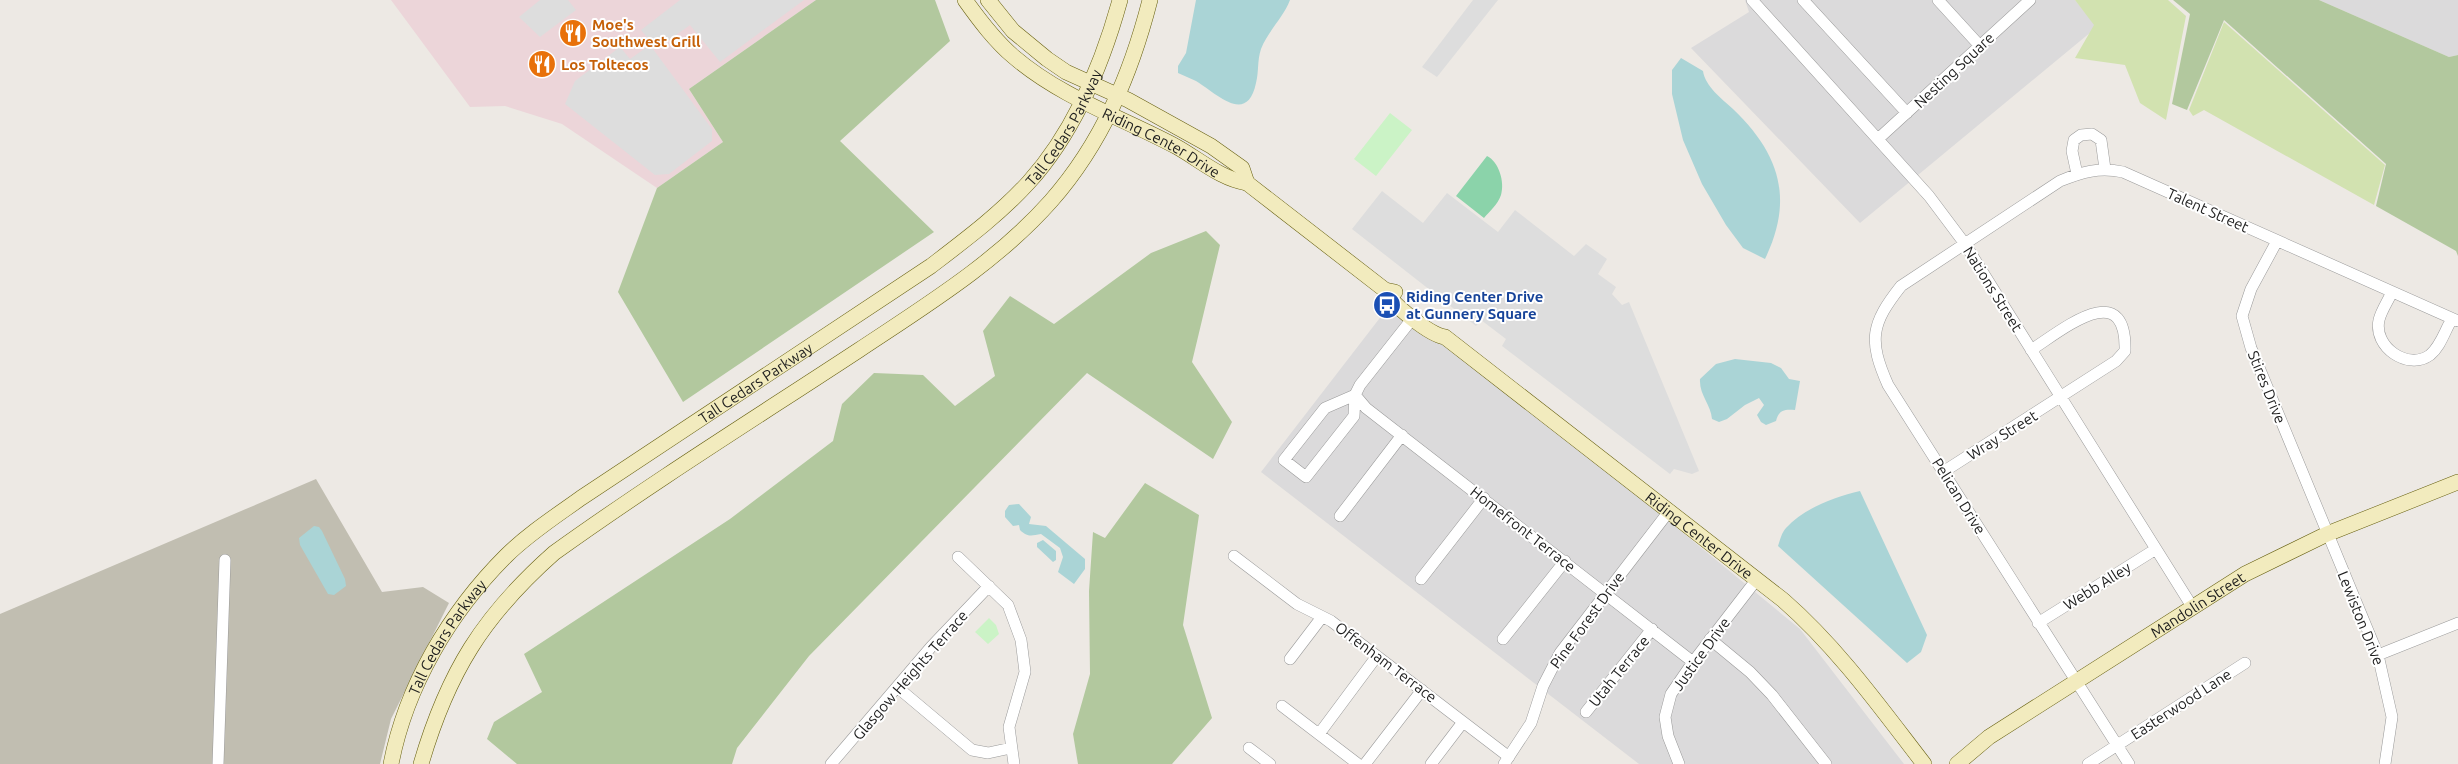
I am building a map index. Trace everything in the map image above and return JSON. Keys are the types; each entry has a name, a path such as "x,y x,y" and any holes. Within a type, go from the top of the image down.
{"street":[{"name":"Riding Center Drive","path":"965,0 996,40 1029,69 1082,101 1176,147 1230,180 1247,183 1385,290 1400,296 1443,330 1445,337"},
{"name":"Riding Center Drive","path":"988,0 1001,18 1030,46 1066,72 1181,128 1242,168 1247,183"},
{"name":"Tall Cedars Parkway","path":"391,764 399,733 416,687 449,625 506,556 530,535 581,498 909,282 976,232 1030,181 1072,120 1091,83 1108,43 1120,0"},
{"name":"Tall Cedars Parkway","path":"421,764 435,718 454,675 482,629 529,576 554,553 588,528 901,322 972,272 1018,234 1051,201 1084,159 1110,114 1139,42 1150,0"},
{"name":"Nations Street","path":"1752,0 1929,196 1965,244 2193,608"},
{"path":"1803,0 1907,113"},
{"path":"1938,0 1980,46"},
{"name":"Nesting Square","path":"1878,140 2030,0"},
{"path":"2078,174 2072,151 2074,140 2081,134 2092,134 2101,140 2105,168"},
{"name":"Talent Street","path":"1965,244 2060,181 2078,174 2105,168 2123,172 2455,320"},
{"name":"Stires Drive","path":"2277,241 2251,289 2242,316 2251,348 2327,534"},
{"name":"Pelican Drive","path":"1965,244 1900,286 1886,305 1875,334 1876,358 1888,385 2129,764"},
{"name":"Riding Center Drive","path":"1385,290 1388,298 1415,316 1436,336 1445,337 1670,510 1810,623 1833,649 1924,764"},
{"path":"2392,292 2378,321 2380,335 2386,347 2395,356 2418,360 2429,356 2437,348 2455,320"},
{"name":"Wray Street","path":"1943,472 2116,361 2125,351 2126,338 2122,325 2114,315 2101,311 2088,314 2031,350"},
{"path":"1355,395 1325,408 1284,460 1306,477 1354,416 1355,395 1360,385 1415,316"},
{"name":"Homefront Terrace","path":"1355,395 1366,408 1693,662"},
{"path":"1340,516 1402,435"},
{"name":"Mandolin Street","path":"1958,764 1989,737 2245,574 2327,534 2458,482"},
{"path":"1421,579 1484,498"},
{"name":"Pine Forest Drive","path":"1507,760 1531,723 1553,664 1670,510"},
{"name":"Lewiston Drive","path":"2327,534 2378,656 2392,717 2385,764"},
{"name":"Webb Alley","path":"2038,623 2156,549"},
{"name":"Offenham Terrace","path":"1234,556 1297,604 1331,621 1464,722 1507,760"},
{"path":"958,557 989,586 1011,611 1022,640 1026,663 1024,679 1010,720 1011,748 1014,764"},
{"path":"218,764 226,560"},
{"path":"1503,639 1565,561"},
{"name":"Justice Drive","path":"1679,764 1668,736 1667,706 1677,682 1757,579"},
{"name":"Glasgow Heights Terrace","path":"831,764 931,647 989,586"},
{"path":"1290,659 1322,617"},
{"path":"2378,656 2458,623"},
{"name":"Utah Terrace","path":"1586,712 1652,629"},
{"path":"1710,638 1750,672 1772,695 1826,764"},
{"path":"1319,734 1377,656"},
{"name":"Easterwood Lane","path":"2088,764 2245,663"},
{"path":"898,687 972,750 988,754 1011,748"},
{"path":"1365,764 1422,690"},
{"path":"1282,706 1358,764"},
{"path":"1431,764 1464,722"},
{"path":"1249,748 1270,764"}],"shaded area":[{"path":"391,0 816,0 689,89 723,142 657,188 562,124 505,106 470,107"},
{"path":"540,0 568,0 576,10 540,37 519,17"},
{"path":"680,0 804,0 720,62 690,25 657,49 641,30"},
{"path":"1473,0 1498,0 1437,77 1422,67"},
{"path":"1745,0 2075,0 2097,27 1860,223 1691,48 1749,12"},
{"path":"2319,0 2458,0 2458,55 2449,57"},
{"path":"650,45 712,129 712,141 669,174 655,175 565,104 575,81 620,47 630,59"},
{"path":"1382,191 1423,223 1447,193 1498,232 1515,210 1574,256 1586,244 1607,259 1598,274 1616,287 1612,294 1622,305 1629,302 1699,471 1692,474 1674,469 1670,474 1502,346 1506,339 1481,320 1476,326 1352,229"},
{"path":"1396,297 1800,629 1904,764 1639,764 1261,472"},
{"path":"316,479 382,592 423,587 449,603 391,719 380,764 0,764 0,614"}],"green space":[{"path":"816,0 935,0 950,41 840,141 934,232 683,402 618,292 657,188 723,142 689,89"},
{"path":"2075,0 2168,0 2186,16 2166,120 2140,103 2125,65 2075,58 2094,25"},
{"path":"2173,0 2319,0 2449,57 2458,55 2458,256 2456,251 2376,206 2386,164 2224,20 2187,110 2172,104 2190,14"},
{"path":"2224,22 2385,165 2374,205 2204,110 2193,116 2189,110"},
{"path":"1390,113 1412,130 1376,176 1354,159"},
{"path":"1487,156 1498,168 1502,190 1498,201 1484,218 1456,196"},
{"path":"1206,231 1220,245 1192,362 1232,422 1213,459 1087,373 809,656 737,748 732,764 517,764 487,739 494,722 542,692 524,654 730,519 833,441 842,404 874,373 923,375 955,406 995,376 983,331 1010,296 1054,324 1151,253"},
{"path":"1145,483 1199,515 1183,625 1212,718 1172,764 1078,764 1073,734 1090,674 1089,591 1093,532 1105,538"},
{"path":"989,618 996,625 999,634 988,644 975,632"}],"water":[{"path":"1196,0 1290,0 1261,49 1256,83 1252,96 1246,103 1230,103 1196,81 1178,73 1178,66 1186,53"},
{"path":"1681,58 1703,71 1710,87 1749,126 1762,143 1771,160 1778,178 1780,197 1779,217 1774,237 1765,259 1743,248 1726,225 1702,184 1683,140 1672,94 1672,70"},
{"path":"1735,359 1771,363 1781,368 1789,379 1800,381 1795,410 1782,411 1776,421 1766,425 1761,422 1757,415 1764,405 1759,398 1745,405 1727,419 1719,422 1712,419 1710,409 1701,390 1700,379 1716,364"},
{"path":"1860,491 1927,635 1921,652 1907,663 1778,546 1781,536 1793,521 1811,509 1830,500"},
{"path":"1019,504 1031,517 1029,524 1046,526 1085,559 1085,569 1074,584 1058,572 1063,557 1060,548 1041,534 1025,534 1020,530 1019,525 1013,526 1005,517 1005,511 1009,505"},
{"path":"314,526 319,527 322,531 345,579 346,586 334,595 328,594 300,545 299,538"},
{"path":"1043,540 1056,551 1056,560 1053,562 1037,547 1037,543"}],"place":[{"name":"Moe's Southwest Grill","path":"573,33"},
{"name":"Los Toltecos","path":"542,64"},
{"name":"Riding Center Drive at Gunnery Square","path":"1387,305"}]}
